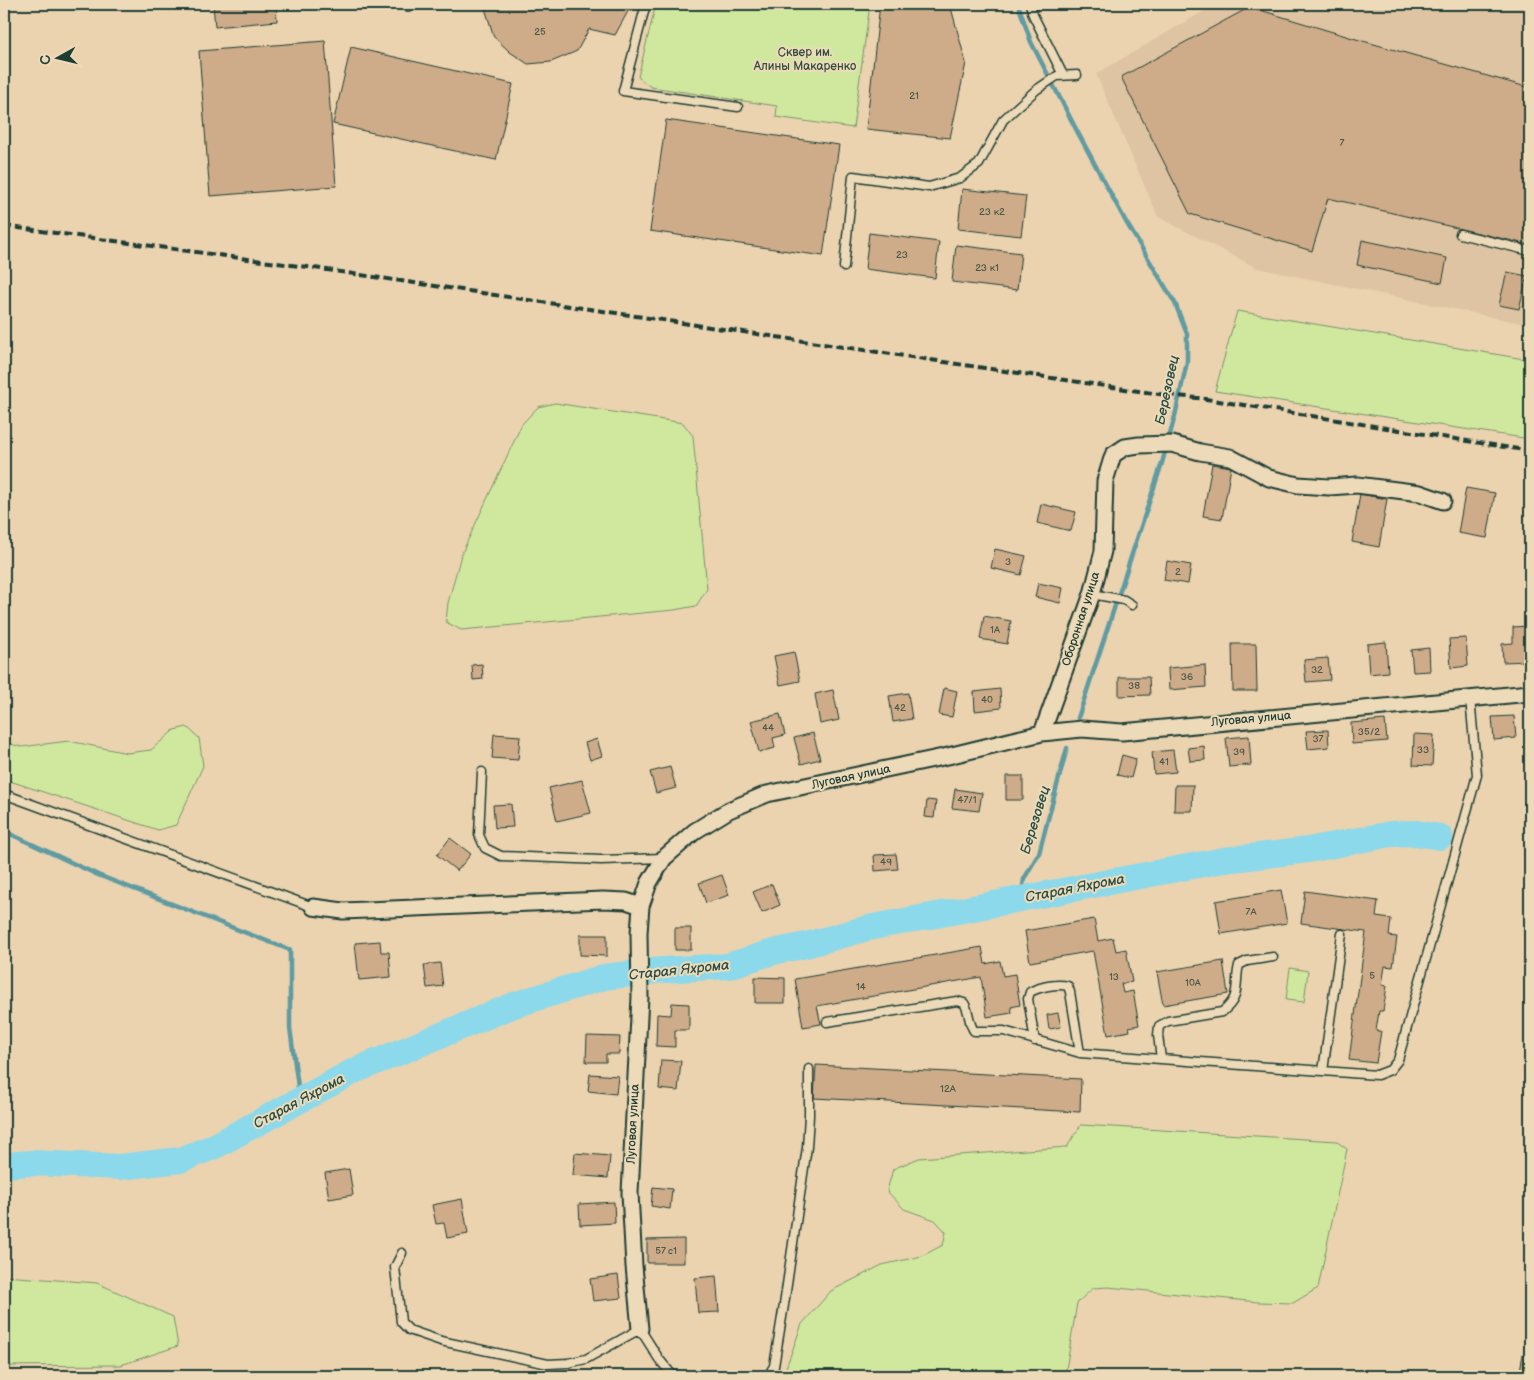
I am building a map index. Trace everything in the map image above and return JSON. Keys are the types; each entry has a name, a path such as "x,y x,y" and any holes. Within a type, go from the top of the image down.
{"street":[{"name":"Оборонная улица","path":"1042,733 1092,594 1102,551 1105,481 1113,455 1126,448 1167,444 1230,457 1269,478 1298,485 1357,486 1420,493 1443,501"},
{"name":"Луговая улица","path":"640,1329 630,1193 640,997 639,933 641,906 649,883 664,858 695,831 729,810 767,794 948,756 1042,733 1082,729 1122,732 1530,692"},
{"path":"313,907 342,911 603,900 626,902 641,906"}],"lane":[{"path":"646,4 622,91 738,107"},
{"path":"1030,4 1033,15 1060,75"},
{"path":"844,267 853,176 929,186 960,178 979,164 1003,120 1036,90 1060,75 1077,75"},
{"path":"1460,234 1530,252"},
{"path":"1092,594 1124,600 1132,605"},
{"path":"827,1022 957,1001 964,1003 967,1008 970,1024 974,1030 1004,1031 1080,1052 1377,1075 1390,1070 1398,1060 1477,775 1470,698"},
{"path":"482,772 479,835 485,848 501,856 601,860 664,858"},
{"path":"4,794 313,907"},
{"path":"1323,1071 1342,934"},
{"path":"1161,1059 1158,1035 1159,1026 1168,1021 1222,1012 1229,1007 1238,990 1237,973 1239,965 1247,961 1273,957"},
{"path":"1035,1041 1028,999 1030,992 1035,989 1062,985 1068,986 1080,1052"},
{"path":"768,1376 774,1366 783,1314 807,1147 809,1116 808,1069"},
{"path":"402,1253 395,1267 401,1322 408,1330 441,1341 548,1364 568,1363 586,1359 640,1329 659,1359 673,1376"}],"shaded area":[{"path":"1216,4 1530,4 1530,325 1257,268 1158,217 1096,74"}],"green space":[{"name":"Сквер им. Алины Макаренко","path":"656,4 870,4 853,128 776,117 777,106 651,87 638,77"},
{"path":"1237,311 1530,360 1530,439 1215,391"},
{"path":"555,403 683,423 693,436 707,589 696,606 674,610 461,630 446,622 448,603 461,555 522,424 538,407"},
{"path":"187,727 199,738 203,766 176,825 158,830 4,779 4,742 21,747 69,741 127,753 151,750 174,730"},
{"path":"1290,968 1308,971 1304,1002 1286,1000"},
{"path":"1081,1125 1336,1141 1347,1149 1318,1288 1293,1303 1258,1302 1108,1287 1093,1288 1077,1303 1065,1376 783,1376 802,1324 831,1291 882,1265 922,1256 943,1245 946,1232 935,1220 904,1209 887,1191 893,1169 919,1158 1067,1147"},
{"path":"4,1276 97,1283 173,1317 178,1346 121,1365 4,1366"}],"building":[{"path":"213,4 276,4 277,21 215,27"},
{"path":"480,4 632,4 615,35 589,29 577,51 551,62 528,64 510,52 494,37 484,5"},
{"path":"880,4 950,4 966,63 950,138 866,129"},
{"path":"1250,7 1530,88 1530,245 1328,198 1312,251 1190,214 1121,77"},
{"path":"325,41 336,186 210,196 199,51"},
{"path":"351,47 513,84 496,160 333,124"},
{"path":"666,120 839,145 823,256 650,231"},
{"path":"962,189 1026,196 1021,236 958,229"},
{"path":"869,233 939,242 935,278 865,269"},
{"path":"1362,240 1447,258 1442,283 1357,265"},
{"path":"956,245 1021,253 1017,290 952,282"},
{"path":"1507,272 1527,276 1519,309 1499,305"},
{"path":"1212,464 1231,467 1222,519 1203,516"},
{"path":"1466,488 1495,493 1487,538 1458,533"},
{"path":"1360,494 1387,499 1379,547 1352,542"},
{"path":"1041,504 1076,512 1071,531 1037,523"},
{"path":"995,549 1026,556 1021,575 991,568"},
{"path":"1167,561 1191,565 1188,584 1164,580"},
{"path":"1038,583 1063,588 1060,603 1035,597"},
{"path":"984,616 1011,621 1007,644 980,639"},
{"path":"1528,626 1529,661 1503,662 1502,644 1513,643 1513,627"},
{"path":"1466,638 1468,666 1451,668 1449,639"},
{"path":"1386,642 1388,672 1369,674 1367,644"},
{"path":"1232,644 1256,644 1257,691 1233,691"},
{"path":"1429,648 1430,671 1413,672 1411,650"},
{"path":"794,652 800,681 780,685 774,656"},
{"path":"1328,658 1330,680 1306,682 1304,660"},
{"path":"482,664 483,679 473,680 472,665"},
{"path":"1205,665 1206,687 1169,690 1168,668"},
{"path":"1119,677 1149,677 1150,695 1119,696"},
{"path":"944,688 957,691 952,717 939,715"},
{"path":"1000,689 1001,708 975,711 974,692"},
{"path":"833,690 839,720 820,724 815,694"},
{"path":"908,693 912,719 893,722 889,696"},
{"path":"780,714 785,735 773,738 775,748 759,752 751,721"},
{"path":"1514,716 1516,738 1494,740 1492,717"},
{"path":"1385,720 1387,741 1352,744 1351,723"},
{"path":"1328,730 1329,747 1308,749 1306,731"},
{"path":"813,733 820,759 801,764 794,738"},
{"path":"494,734 520,736 518,760 492,758"},
{"path":"1414,734 1434,735 1432,766 1413,765"},
{"path":"1249,736 1251,765 1229,767 1226,738"},
{"path":"597,739 602,756 590,760 585,743"},
{"path":"1204,746 1205,760 1190,761 1188,748"},
{"path":"1173,750 1176,772 1154,774 1152,752"},
{"path":"1122,755 1136,759 1131,778 1117,775"},
{"path":"670,767 676,788 656,793 650,772"},
{"path":"1006,776 1023,776 1023,800 1006,800"},
{"path":"582,780 591,813 557,821 549,788"},
{"path":"1175,785 1193,785 1192,811 1174,811"},
{"path":"955,789 982,793 979,811 952,808"},
{"path":"927,800 936,801 934,818 925,817"},
{"path":"511,804 513,827 495,828 493,805"},
{"path":"450,838 471,854 457,871 437,855"},
{"path":"896,854 898,869 875,871 874,855"},
{"path":"722,875 729,895 706,903 699,883"},
{"path":"772,884 780,905 762,913 753,892"},
{"path":"1281,890 1287,923 1221,934 1216,901"},
{"path":"1305,891 1378,901 1376,917 1391,919 1389,936 1397,937 1393,967 1385,966 1382,985 1387,986 1383,1011 1379,1011 1376,1031 1381,1031 1376,1063 1349,1060 1366,932 1301,923"},
{"path":"1094,919 1098,941 1113,938 1116,951 1126,949 1132,982 1121,984 1123,993 1133,991 1139,1025 1129,1027 1130,1031 1108,1035 1093,951 1030,962 1025,931"},
{"path":"675,928 691,928 691,950 675,950"},
{"path":"580,935 607,935 607,956 580,955"},
{"path":"380,941 381,952 389,952 391,977 359,980 355,943"},
{"path":"982,947 985,964 1000,961 1003,976 1015,974 1020,1005 1011,1007 1012,1013 987,1017 981,977 817,1006 821,1024 803,1027 795,979"},
{"path":"1223,961 1228,994 1163,1005 1157,972"},
{"path":"440,963 443,986 427,988 424,965"},
{"path":"755,977 785,978 785,1003 755,1003"},
{"path":"672,1003 689,1004 689,1030 675,1030 675,1047 656,1046 657,1014 671,1015"},
{"path":"1058,1013 1061,1027 1049,1029 1047,1015"},
{"path":"587,1036 620,1037 619,1054 606,1054 606,1062 586,1062"},
{"path":"661,1060 681,1061 678,1091 659,1089"},
{"path":"816,1065 1081,1079 1080,1112 814,1098"},
{"path":"590,1074 618,1076 616,1094 588,1091"},
{"path":"575,1153 610,1156 608,1178 573,1175"},
{"path":"349,1169 353,1195 329,1199 325,1173"},
{"path":"653,1187 672,1189 670,1209 651,1206"},
{"path":"462,1199 468,1234 447,1238 444,1223 436,1224 432,1205"},
{"path":"614,1202 615,1223 580,1225 579,1204"},
{"path":"684,1239 684,1263 647,1263 647,1240"},
{"path":"618,1275 621,1298 593,1301 590,1279"},
{"path":"716,1276 719,1312 698,1313 695,1278"},
{"path":"1523,1354 1530,1355 1530,1376 1519,1376"}],"waterway":[{"name":"Березовец","path":"1018,4 1031,42 1126,222 1175,303 1187,334 1187,362 1162,463 1078,718"},
{"name":"Березовец","path":"1029,896 1023,886 1024,879 1039,853 1067,748"},
{"path":"4,831 98,875 290,950 290,1028 300,1101"},
{"name":"Старая Яхрома","path":"4,1165 31,1163 120,1167 180,1160 213,1147 354,1071 514,1005 604,977 663,970 728,966 773,952 868,928 1224,860 1308,850 1391,834 1416,833 1440,837"}],"railway":[{"path":"4,226 314,268 1159,394 1206,399 1530,451"}]}
